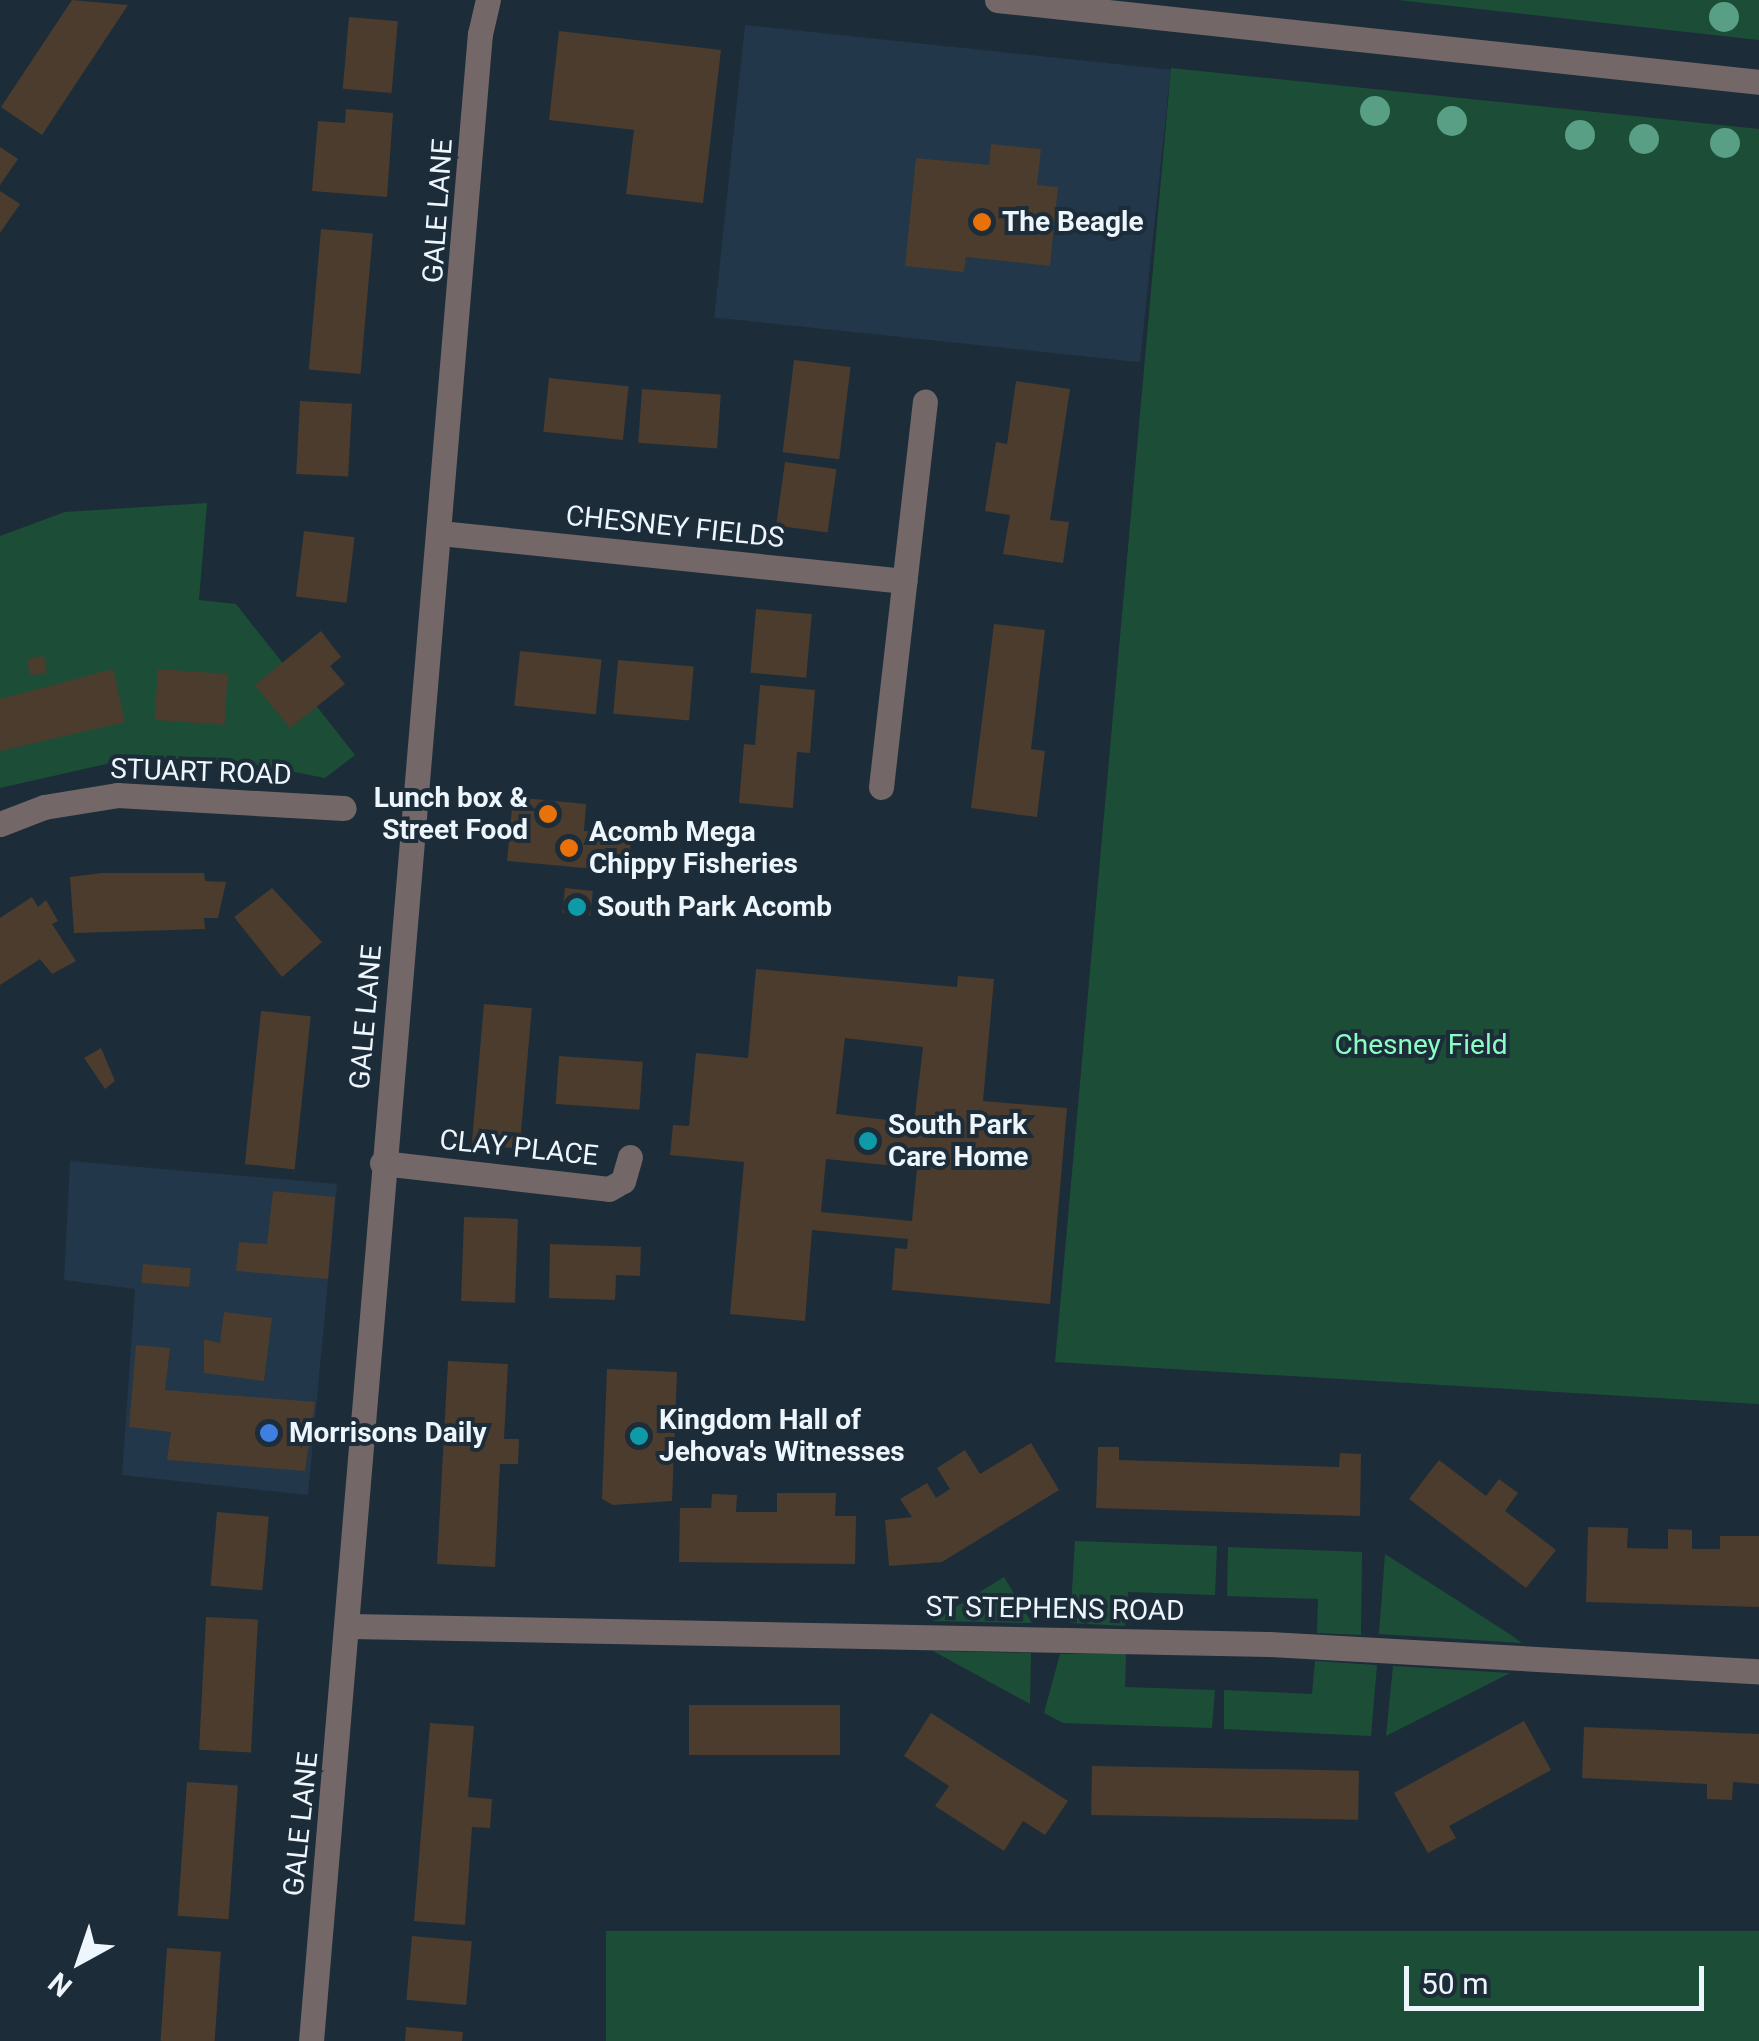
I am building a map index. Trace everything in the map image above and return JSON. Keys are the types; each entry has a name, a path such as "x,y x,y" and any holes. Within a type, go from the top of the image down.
{"street":[{"name":"GALE LANE","path":"311,2041 350,1626 382,1163 488,0"},
{"path":"997,0 1759,82"},
{"path":"880,787 925,402"},
{"name":"CHESNEY FIELDS","path":"440,533 904,581"},
{"name":"STUART ROAD","path":"0,824 44,807 117,795 344,808"},
{"name":"CLAY PLACE","path":"382,1163 609,1189 624,1181 630,1157"},
{"name":"ST STEPHENS ROAD","path":"350,1626 1269,1644 1759,1671"}],"shaded area":[{"path":"745,25 1171,70 1140,362 714,317"},
{"path":"70,1161 337,1184 308,1495 122,1475 135,1289 64,1280"}],"green space":[{"path":"1398,0 1759,0 1759,40"},
{"name":"Chesney Field","path":"1171,68 1759,129 1759,1404 1055,1362"},
{"path":"207,503 199,600 236,604 355,755 325,778 237,761 137,757 0,788 0,536 65,512"},
{"path":"1075,1541 1217,1546 1215,1595 1128,1592 1125,1626 1070,1623"},
{"path":"1228,1547 1362,1552 1361,1635 1317,1633 1318,1599 1227,1596"},
{"path":"1385,1554 1508,1633 1522,1643 1379,1634"},
{"path":"1004,1577 1032,1623 933,1621"},
{"path":"933,1651 1031,1653 1030,1704"},
{"path":"1060,1654 1126,1654 1125,1687 1215,1690 1212,1728 1063,1723 1044,1713"},
{"path":"1315,1661 1377,1665 1371,1736 1224,1729 1224,1690 1312,1694"},
{"path":"1393,1666 1510,1673 1386,1736"},
{"path":"606,1931 1759,1931 1759,2041 606,2041"}],"building":[{"path":"72,0 128,5 42,135 1,107"},
{"path":"349,17 398,21 392,93 343,89"},
{"path":"559,31 721,50 703,203 626,194 634,130 549,120"},
{"path":"346,109 393,113 387,197 312,191 318,121 345,123"},
{"name":"The Beagle","path":"991,144 1041,149 1037,185 1058,187 1050,266 966,257 964,272 905,266 916,158 989,165"},
{"path":"0,147 18,159 0,185"},
{"path":"0,191 20,204 0,233"},
{"path":"321,229 373,234 361,374 309,369"},
{"path":"794,360 851,367 839,459 783,452"},
{"path":"549,378 629,386 623,440 543,432"},
{"path":"1016,381 1070,389 1050,520 1069,522 1063,563 1003,554 1010,515 985,511 996,442 1007,444"},
{"path":"642,389 721,395 717,448 638,443"},
{"path":"300,401 352,404 348,477 296,474"},
{"path":"785,462 836,469 828,533 776,525"},
{"path":"304,531 355,537 347,603 296,597"},
{"path":"756,609 812,614 806,678 750,673"},
{"path":"994,624 1045,630 1031,749 1045,751 1037,817 971,808"},
{"path":"321,631 341,657 330,666 345,684 290,728 255,685"},
{"path":"520,651 602,660 596,714 514,706"},
{"path":"44,656 47,673 30,676 27,659"},
{"path":"618,660 694,667 689,720 613,714"},
{"path":"113,669 125,722 0,751 0,699"},
{"path":"158,669 228,674 224,725 154,720"},
{"path":"760,685 815,690 810,753 797,752 793,808 739,803 744,744 755,745"},
{"name":"Acomb Mega Chippy Fisheries","path":"513,797 586,804 584,831 631,835 629,872 507,861"},
{"path":"102,873 204,873 205,881 226,882 218,918 204,918 205,929 74,933 70,877"},
{"path":"272,888 322,942 282,977 234,917"},
{"name":"South Park Acomb","path":"565,888 593,891 590,916 562,913"},
{"path":"32,897 38,907 46,900 58,921 52,924 76,961 52,974 40,959 0,985 0,918"},
{"name":"South Park Care Home","path":"756,969 957,987 958,976 994,979 983,1101 1067,1108 1050,1304 892,1290 895,1248 907,1249 908,1239 812,1230 805,1321 730,1314 744,1162 670,1155 673,1125 689,1126 696,1053 748,1058","holes":["845,1038 923,1047 914,1123 836,1114","826,1159 917,1168 912,1221 821,1212"]},
{"path":"484,1004 532,1008 520,1149 472,1144"},
{"path":"261,1011 311,1016 295,1169 245,1164"},
{"path":"101,1048 115,1081 105,1089 84,1058"},
{"path":"559,1056 643,1062 639,1110 556,1104"},
{"path":"273,1191 335,1197 328,1279 236,1271 239,1242 267,1244"},
{"path":"464,1217 518,1219 515,1303 461,1301"},
{"path":"550,1244 641,1247 640,1276 616,1275 615,1300 549,1298"},
{"path":"143,1264 191,1268 189,1287 141,1283"},
{"path":"224,1312 272,1318 264,1381 204,1373 204,1339 220,1343"},
{"path":"136,1345 170,1348 165,1390 315,1402 305,1471 167,1460 171,1432 129,1427"},
{"path":"448,1361 508,1364 504,1439 519,1439 518,1464 500,1464 495,1567 437,1564"},
{"name":"Kingdom Hall of Jehova's Witnesses","path":"607,1369 677,1372 672,1501 613,1505 602,1499"},
{"path":"1031,1443 1059,1490 942,1562 889,1566 885,1520 912,1517 900,1499 927,1483 936,1498 950,1489 937,1468 965,1450 980,1474"},
{"path":"1098,1447 1119,1447 1119,1460 1339,1467 1340,1453 1361,1454 1360,1516 1096,1508"},
{"path":"1439,1460 1486,1496 1499,1479 1518,1493 1505,1511 1556,1550 1526,1588 1409,1499"},
{"path":"777,1493 836,1493 835,1516 856,1516 855,1564 679,1562 680,1508 711,1508 712,1494 737,1495 736,1512 777,1512"},
{"path":"217,1512 269,1517 262,1590 211,1586"},
{"path":"1588,1527 1628,1528 1627,1548 1668,1549 1668,1529 1692,1530 1692,1549 1720,1549 1720,1536 1759,1536 1759,1607 1586,1602"},
{"path":"206,1617 258,1620 251,1753 199,1750"},
{"path":"689,1705 840,1705 840,1755 689,1755"},
{"path":"931,1713 1068,1801 1045,1835 1023,1821 1004,1851 935,1806 949,1786 904,1756"},
{"path":"1524,1721 1551,1770 1449,1826 1456,1838 1428,1853 1394,1793"},
{"path":"430,1723 474,1726 468,1797 492,1799 490,1828 472,1827 465,1925 414,1921"},
{"path":"1584,1727 1759,1734 1759,1784 1733,1782 1732,1800 1707,1799 1707,1784 1582,1778"},
{"path":"1092,1766 1359,1771 1358,1820 1091,1815"},
{"path":"187,1782 238,1786 229,1919 178,1916"},
{"path":"412,1936 472,1941 466,2005 406,2000"},
{"path":"167,1948 221,1952 215,2041 161,2041"},
{"path":"406,2027 463,2032 462,2041 405,2041"}],"place":[{"name":"The Beagle","path":"982,222"},
{"name":"Lunch box & Street Food","path":"548,814"},
{"name":"Acomb Mega Chippy Fisheries","path":"569,848"},
{"name":"South Park Acomb","path":"577,907"},
{"name":"South Park Care Home","path":"868,1141"},
{"name":"Morrisons Daily","path":"269,1433"},
{"name":"Kingdom Hall of Jehova's Witnesses","path":"639,1436"}]}
